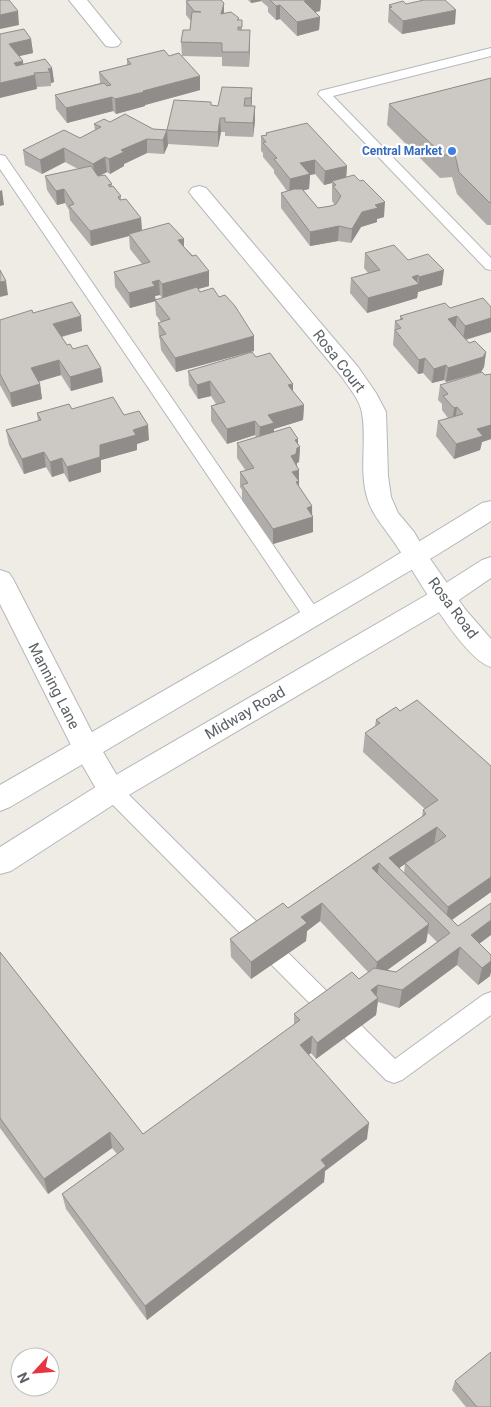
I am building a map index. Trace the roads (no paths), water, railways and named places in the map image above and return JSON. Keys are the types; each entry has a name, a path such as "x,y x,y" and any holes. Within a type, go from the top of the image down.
{"street":[{"path":"78,0 112,42"},
{"name":"Rosa Court","path":"200,192 350,372 365,393 374,412 379,497 387,516 405,538 416,558"},
{"path":"0,799 86,747 416,558 491,509"},
{"name":"Rosa Road","path":"416,558 491,657"},
{"name":"Midway Road","path":"0,862 112,791 444,597 491,566"},
{"name":"Manning Lane","path":"0,579 86,747 112,791"}],"lane":[{"path":"491,52 324,94 491,266"},
{"path":"0,159 313,617"},
{"path":"112,791 394,1073 491,1002"}],"place":[{"name":"Central Market","path":"452,151"}]}
